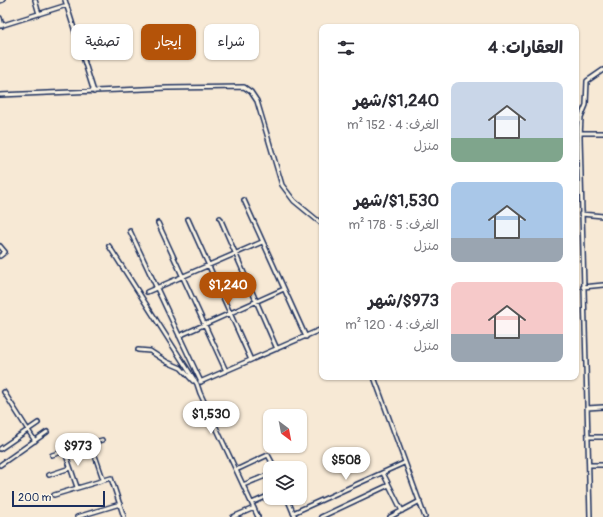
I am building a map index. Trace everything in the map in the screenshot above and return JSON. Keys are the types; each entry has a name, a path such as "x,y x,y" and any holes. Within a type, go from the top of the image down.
{"street":[{"path":"35,0 39,14"},
{"path":"65,0 94,92"},
{"path":"0,18 1,26 67,5"},
{"path":"590,517 580,133 581,117 586,105 587,81 603,70"},
{"path":"0,95 167,88 244,87 251,92 258,101 282,185 294,201 319,222"},
{"path":"580,133 603,133"},
{"path":"244,200 306,337"},
{"path":"581,214 603,216"},
{"path":"220,218 277,349"},
{"path":"188,219 251,360"},
{"path":"158,223 226,371"},
{"path":"130,230 179,336 198,382 200,393 258,517"},
{"path":"146,292 262,242"},
{"path":"0,246 5,252 0,256"},
{"path":"109,246 198,382"},
{"path":"583,287 603,285"},
{"path":"179,336 284,289"},
{"path":"138,350 153,353 183,369 191,379 198,382 319,330"},
{"path":"183,369 187,366"},
{"path":"375,380 404,463 425,517"},
{"path":"4,392 35,441"},
{"path":"587,408 603,407"},
{"path":"0,449 38,423"},
{"path":"0,465 47,432"},
{"path":"588,437 603,437"},
{"path":"52,455 102,440"},
{"path":"91,444 102,479"},
{"path":"65,452 77,487"},
{"path":"236,470 268,455 271,461"},
{"path":"293,513 404,463"},
{"path":"589,465 603,465"},
{"path":"49,475 70,468"},
{"path":"383,473 402,511"},
{"path":"54,495 109,477 113,479 124,517"},
{"path":"244,485 263,477"},
{"path":"321,517 389,485"},
{"path":"252,503 263,498"},
{"path":"390,517 420,501"},
{"path":"77,517 120,504"},
{"path":"290,505 295,517"},
{"path":"233,517 254,508"}]}
